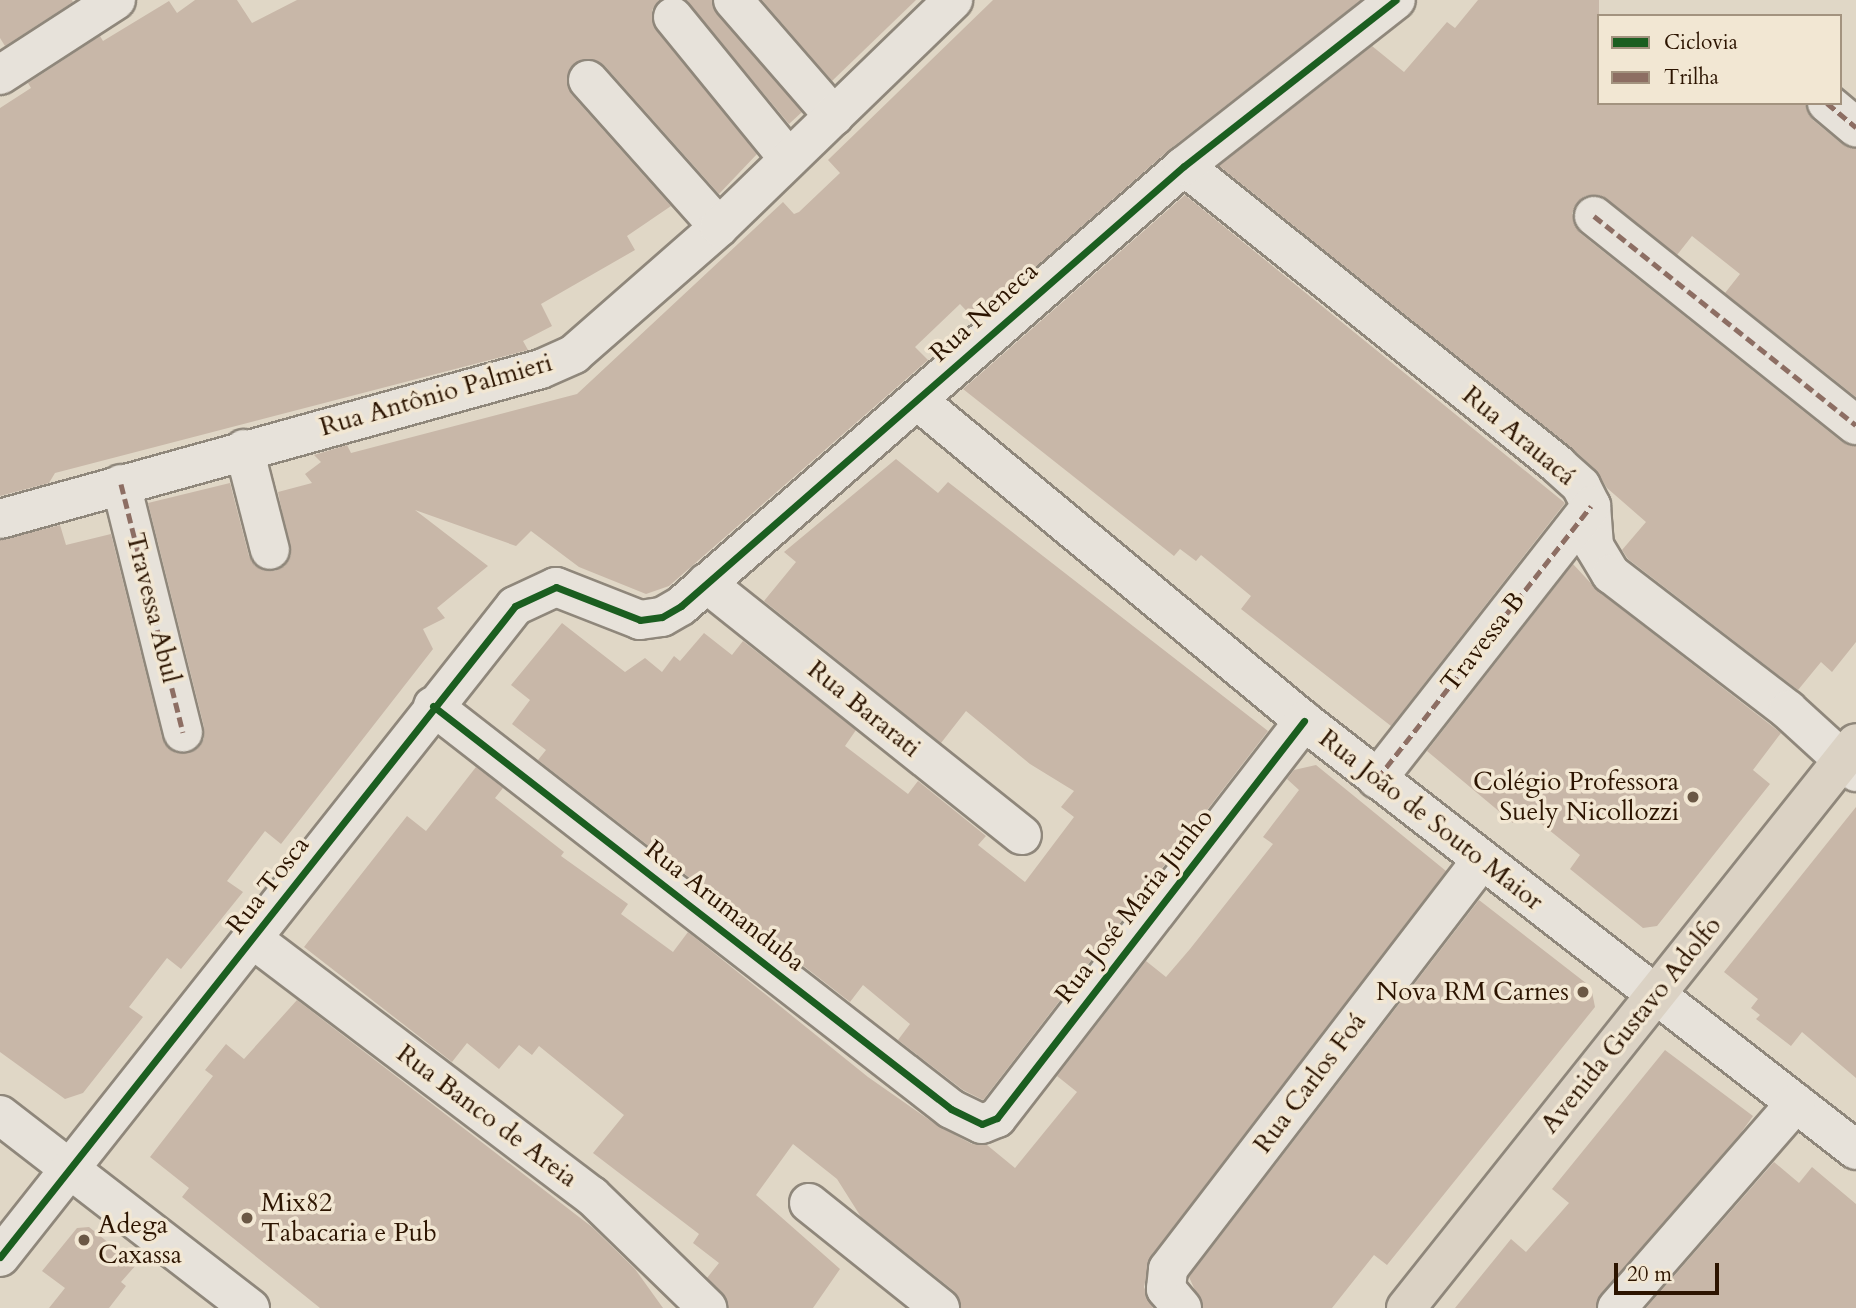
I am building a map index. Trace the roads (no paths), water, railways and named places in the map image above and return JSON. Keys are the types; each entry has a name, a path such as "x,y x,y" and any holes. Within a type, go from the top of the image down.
{"main road":[{"name":"Avenida Gustavo Adolfo","path":"1409,1307 1656,993 1851,759"}],"street":[{"path":"0,75 116,0"},
{"path":"733,0 834,116"},
{"name":"Rua Antônio Palmieri","path":"0,519 552,364 598,335 719,227 953,0"},
{"name":"Rua Neneca","path":"593,601 640,621 662,617 706,583 1184,166 1396,0"},
{"path":"673,17 789,159"},
{"path":"588,80 719,227"},
{"path":"1829,105 1856,127"},
{"name":"Rua Arauacá","path":"1184,166 1559,465 1581,486 1591,506 1594,545 1611,574 1851,759"},
{"path":"1594,216 1856,425"},
{"name":"Rua João de Souto Maior","path":"917,400 1304,721 1856,1150"},
{"path":"244,449 270,551"},
{"name":"Travessa Abul","path":"121,484 183,732"},
{"name":"Travessa B","path":"1377,779 1591,506"},
{"name":"Rua Bararati","path":"706,583 1022,835"},
{"name":"Rua Tosca","path":"0,1257 68,1167 253,939 433,706 515,606 556,587 593,601"},
{"name":"Rua Arumanduba","path":"433,706 951,1109 982,1124 997,1118"},
{"name":"Rua José Maria Junho","path":"997,1118 1304,721"},
{"name":"Rua Carlos Foá","path":"1182,1308 1166,1289 1168,1269 1481,861"},
{"name":"Rua Banco de Areia","path":"253,939 592,1196 707,1308"},
{"path":"1617,1308 1796,1103"},
{"path":"0,1115 250,1308"},
{"path":"809,1203 940,1308"}],"place":[{"name":"Colégio Professora Suely Nicollozzi","path":"1693,797"},
{"name":"Nova RM Carnes","path":"1583,992"},
{"name":"Mix82 Tabacaria e Pub","path":"247,1218"},
{"name":"Adega Caxassa","path":"84,1240"}]}
